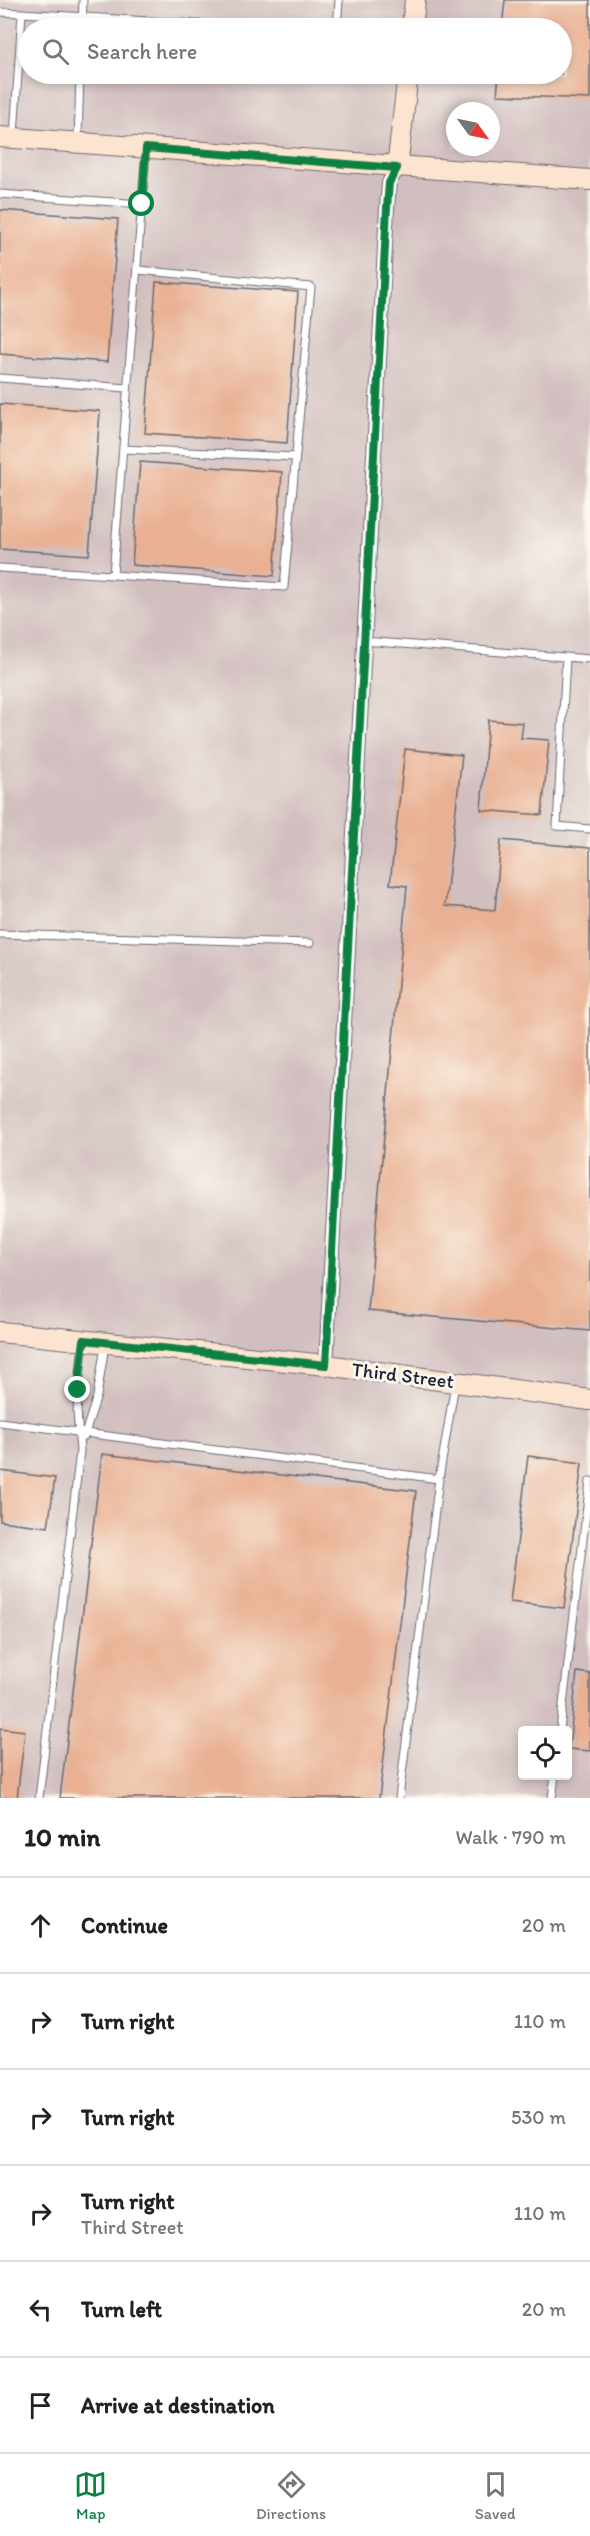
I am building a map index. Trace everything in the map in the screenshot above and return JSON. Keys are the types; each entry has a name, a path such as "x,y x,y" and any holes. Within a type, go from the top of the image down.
{"street":[{"path":"413,18 415,0"},
{"path":"326,1365 387,208 389,183 397,168 407,84"},
{"path":"7,137 397,168 590,180"},
{"name":"Third Street","path":"0,1332 326,1365 590,1400"}],"lane":[{"path":"0,12 82,18 84,0"},
{"path":"338,18 339,0"},
{"path":"21,18 22,13"},
{"path":"7,137 18,46"},
{"path":"78,142 80,84"},
{"path":"113,575 146,148"},
{"path":"0,194 142,204"},
{"path":"0,567 284,587 311,287 138,270"},
{"path":"0,378 128,388"},
{"path":"123,449 295,457"},
{"path":"364,641 590,659"},
{"path":"566,657 557,826 590,829"},
{"path":"0,934 310,943"},
{"path":"82,1433 76,1411 84,1340"},
{"path":"39,1798 82,1433 97,1396 106,1343"},
{"path":"399,1798 440,1479 455,1382"},
{"path":"0,1422 440,1479"},
{"path":"561,1726 586,1547 590,1481"},
{"path":"552,1798 554,1780"}],"shaded area":[{"path":"0,0 590,0 590,1798 0,1798"}],"building":[{"path":"505,0 590,0 590,99 497,95 498,84 572,84 572,18 503,18"},
{"path":"0,210 118,219 107,362 0,354"},
{"path":"156,282 298,292 287,443 145,433"},
{"path":"0,404 100,411 89,555 0,549"},
{"path":"140,462 282,472 274,576 132,565"},
{"path":"488,720 523,723 521,738 549,740 542,815 481,810"},
{"path":"405,749 462,755 445,906 495,910 501,840 590,848 590,1331 368,1311 407,886 390,884"},
{"path":"102,1454 416,1491 379,1798 60,1798"},
{"path":"528,1456 582,1463 564,1608 510,1602"},
{"path":"0,1471 55,1478 48,1527 0,1521"},
{"path":"577,1672 590,1674 590,1751 572,1749 571,1726"},
{"path":"0,1728 25,1731 17,1798 0,1798"}],"route":[{"path":"78,1390 84,1340 326,1365 387,208 389,183 397,168 146,148 142,204"}]}
